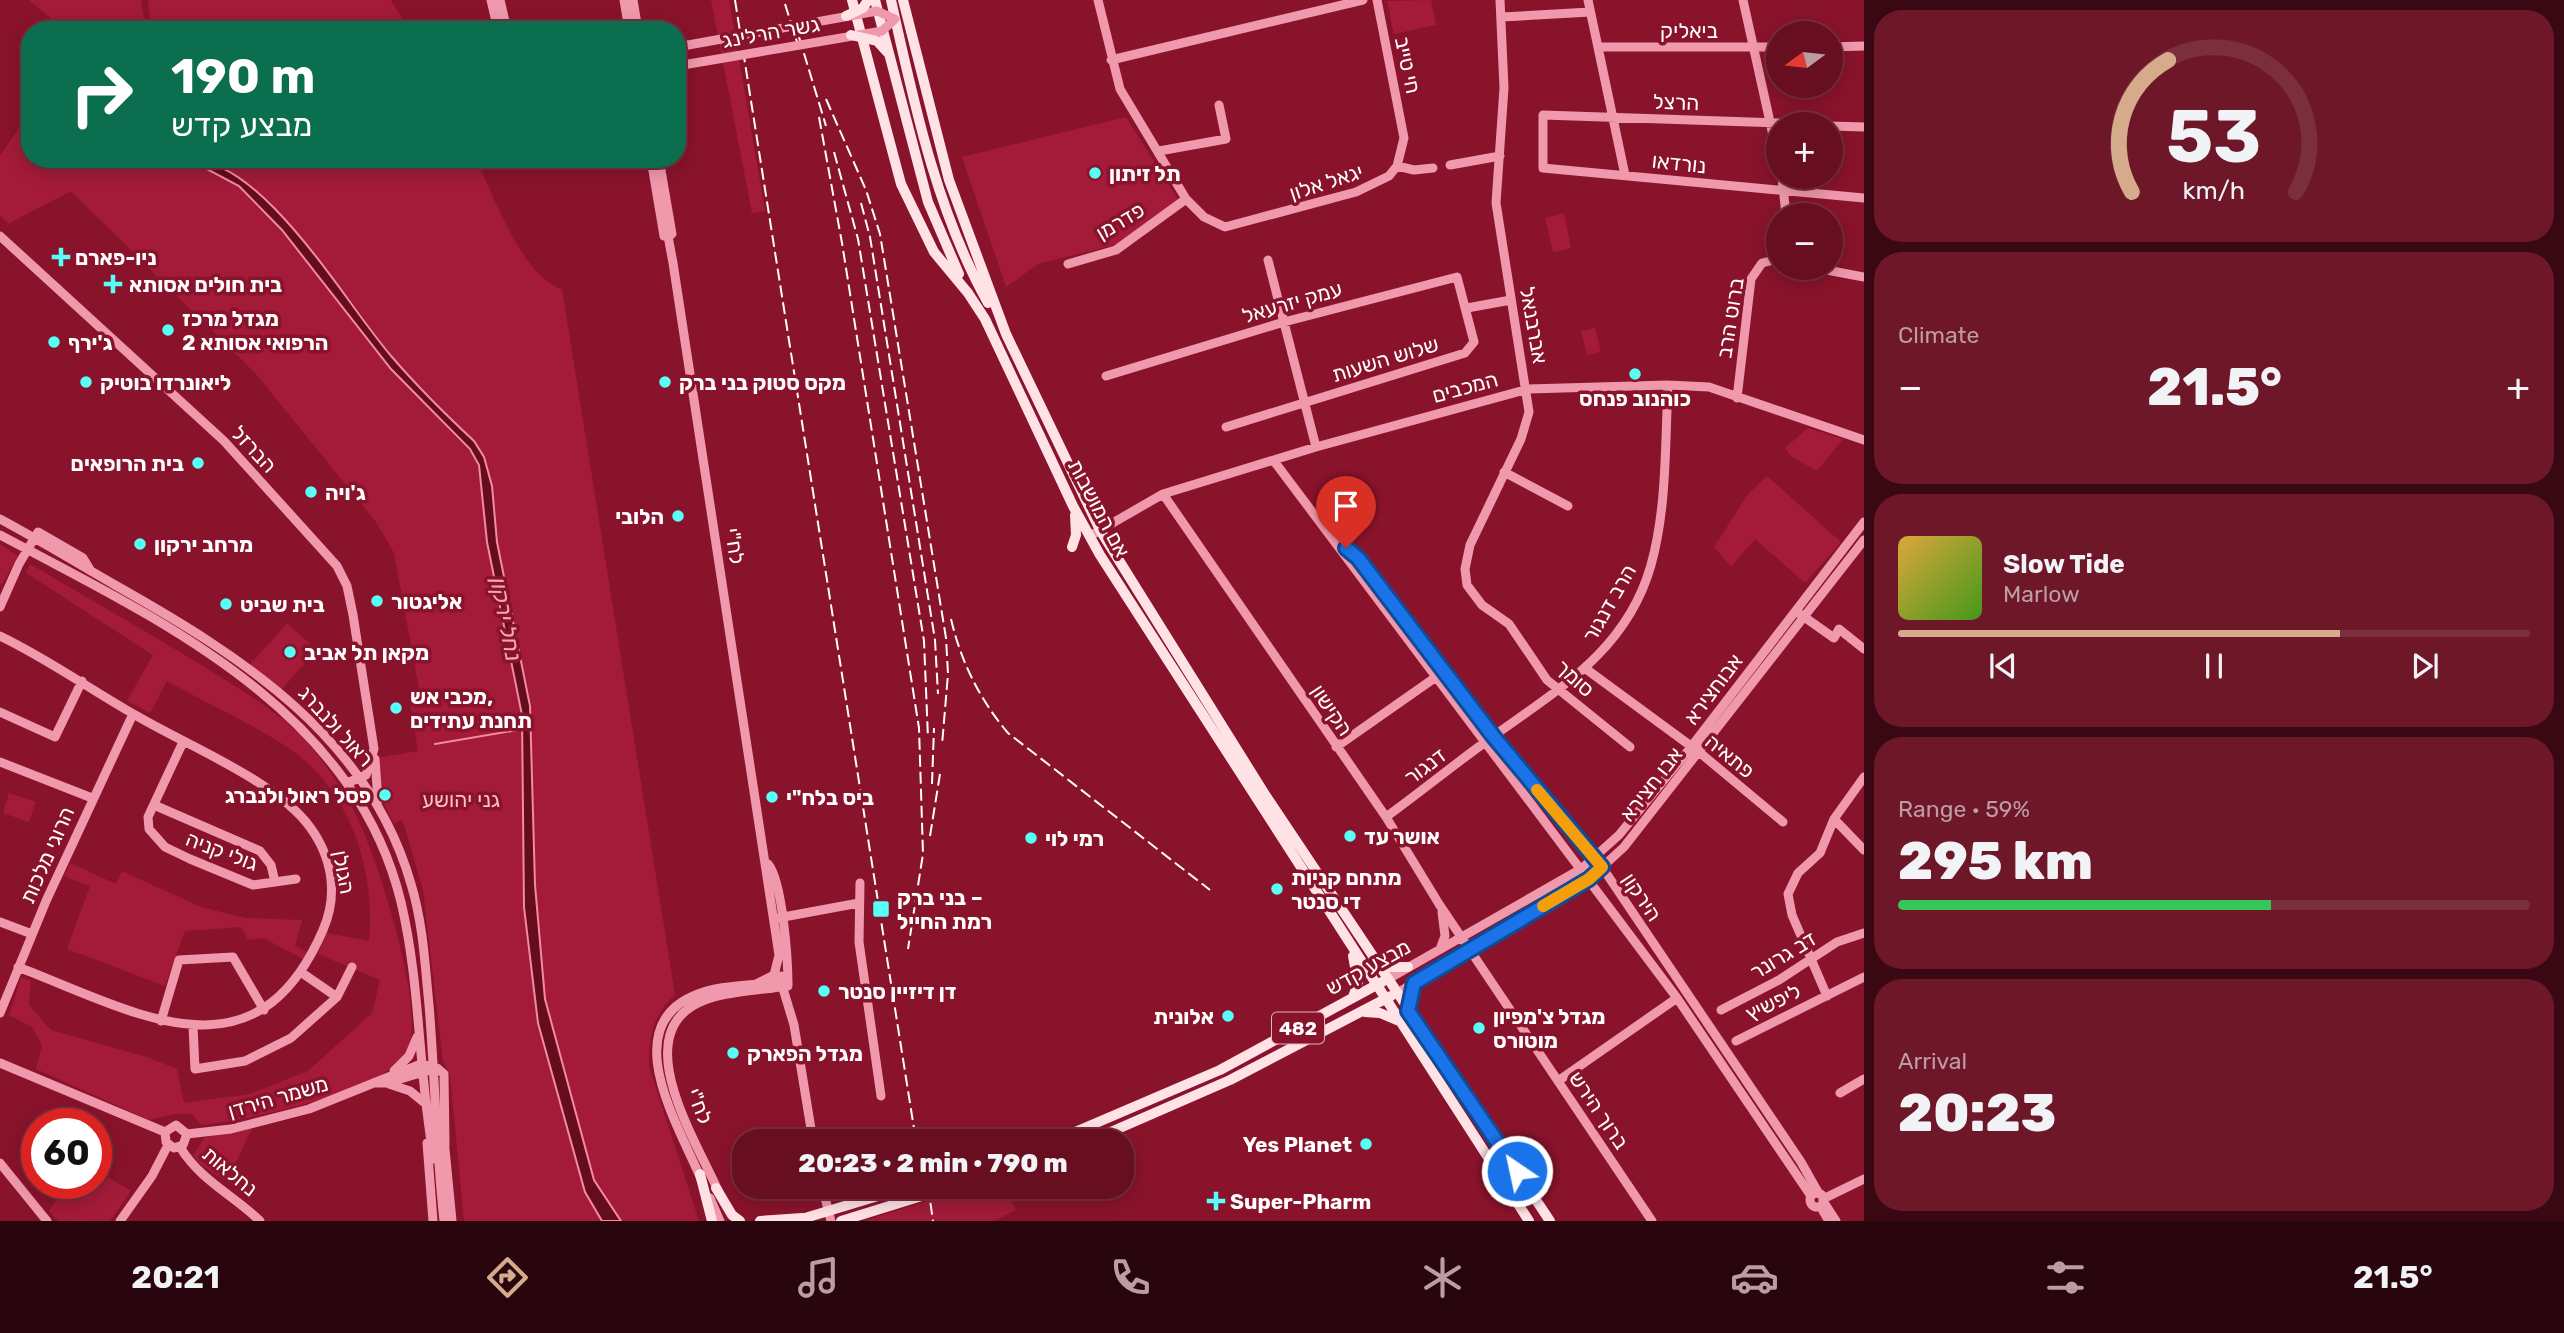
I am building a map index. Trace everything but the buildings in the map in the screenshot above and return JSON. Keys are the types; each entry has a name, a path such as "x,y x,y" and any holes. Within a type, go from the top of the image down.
{"main road":[{"name":"אם המושבות","path":"852,0 901,184 934,252 968,293 985,319 1073,506 1385,1000 1529,1221"},
{"path":"846,16 863,8 867,0"},
{"path":"891,0 930,159 970,267 1006,334"},
{"name":"אם המושבות","path":"903,0 948,180 1006,334 1100,530 1264,793 1550,1221"},
{"path":"876,5 928,202 949,256 968,293"},
{"path":"851,35 877,41 887,52"},
{"path":"1072,547 1077,528 1073,506"},
{"path":"1347,940 1357,969 1358,983 1353,998"},
{"path":"1374,961 1388,967 1408,967"},
{"name":"מבצע קדש","path":"1111,1129 1388,979"},
{"path":"1408,1011 1414,983"},
{"name":"מבצע קדש","path":"1091,1129 1230,1080 1397,993"},
{"path":"1364,1012 1380,1013 1399,1021"},
{"path":"700,1174 712,1221"},
{"path":"716,1188 732,1215 740,1221"},
{"path":"760,1221 800,1220 869,1199"},
{"path":"841,1221 912,1199"}],"street":[{"path":"491,0 496,21"},
{"path":"500,0 505,21"},
{"path":"624,0 628,21"},
{"path":"633,0 636,21"},
{"path":"1098,0 1120,89 1186,200"},
{"path":"1111,60 1363,0"},
{"name":"חי טייב","path":"1377,0 1404,138 1397,166"},
{"name":"אברבנאל","path":"1500,0 1500,156 1496,203 1528,389 1528,422 1470,545 1465,569 1467,585 1475,599 1509,624"},
{"path":"1587,0 1625,175"},
{"path":"1743,0 1769,112"},
{"path":"876,5 895,19 882,31"},
{"name":"גשר הרלינג","path":"686,45 846,16 876,5"},
{"path":"1502,18 1590,12"},
{"name":"גשר הרלינג","path":"686,64 882,31"},
{"name":"ביאליק","path":"1599,47 1766,47"},
{"path":"1843,47 1864,47"},
{"path":"1158,151 1226,139 1219,105"},
{"name":"הרצל","path":"1543,115 1766,122"},
{"name":"נורדאו","path":"1543,115 1543,168 1864,198"},
{"path":"1843,126 1864,127"},
{"path":"1450,165 1500,156"},
{"path":"1397,166 1414,170 1433,168"},
{"name":"יגאל אלון","path":"1186,200 1204,217 1232,227 1356,192 1389,176 1397,166"},
{"path":"653,168 664,236 668,236 672,234 661,168"},
{"path":"1785,191 1786,203"},
{"name":"פדרמן","path":"1068,264 1116,250 1186,200"},
{"name":"הברזל","path":"0,236 188,406 326,552 347,586 374,749 379,806"},
{"name":"לח\"י","path":"668,236 767,862 779,955 777,971 770,978 754,985"},
{"path":"1268,260 1316,447"},
{"name":"ברוט הרב","path":"1737,398 1751,279 1762,263 1766,262"},
{"path":"1843,273 1864,277"},
{"name":"עמק יזרעאל","path":"1106,376 1284,322 1450,276 1457,277 1467,309"},
{"path":"1467,309 1511,300"},
{"name":"שלוש השעות","path":"1226,427 1465,354 1474,342 1467,309"},
{"name":"המכבים","path":"1090,536 1163,494 1316,447 1528,389 1668,384 1709,387 1864,440"},
{"name":"הרב דנגור","path":"1489,739 1586,669 1609,646 1640,593 1651,564 1663,486 1668,384"},
{"name":"הירקון","path":"1274,461 1436,677 1602,867 1801,1162 1829,1221"},
{"path":"1504,472 1568,506"},
{"name":"הקישון","path":"1163,494 1386,817 1470,949"},
{"path":"0,519 35,538 0,607"},
{"name":"אבוחצירא","path":"1581,869 1619,835 1695,750 1795,611 1864,522"},
{"name":"ראול ולנברג","path":"35,538 38,532 83,558 91,571 220,647 278,690 320,728 359,775 379,806 400,849 414,895 425,960 444,1221"},
{"name":"ראול ולנברג","path":"0,535 149,615 235,672 315,740 347,783 373,824 395,881 411,961 428,1127 440,1185"},
{"name":"הירקון","path":"1335,539 1358,558 1836,1221"},
{"name":"אבו חצירא","path":"1589,879 1624,847 1695,750 1864,540"},
{"path":"1795,611 1834,638 1839,629 1864,649"},
{"name":"סומך","path":"1509,624 1547,680 1630,747"},
{"name":"הגולן","path":"0,636 82,681 183,743 276,793 307,823 320,842 332,879 332,906 312,958 302,974 281,997 264,1010 229,1023 192,1026 161,1021 18,967"},
{"name":"פתאיה","path":"1586,669 1695,750 1783,822"},
{"path":"1336,747 1436,677"},
{"path":"0,712 55,737 82,681"},
{"name":"הרוגי מלכות","path":"0,1013 92,798 133,714"},
{"name":"דנגור","path":"1386,817 1489,739"},
{"name":"גולי קניה","path":"183,743 148,817 149,829 165,847 253,885 296,879"},
{"path":"347,783 359,775 374,749"},
{"path":"0,762 92,798"},
{"path":"1827,996 1792,915 1788,894 1798,873 1820,853 1834,819 1864,777"},
{"name":"גולי קניה","path":"154,805 260,851 271,866 275,882"},
{"path":"1834,819 1864,850"},
{"name":"לח\"י","path":"767,862 774,874 781,916 789,965 784,981 794,1005 794,1025"},
{"name":"מבצע קדש","path":"1388,979 1581,869"},
{"name":"מבצע קדש","path":"1397,993 1589,879"},
{"path":"860,883 859,942 881,1096"},
{"path":"772,910 781,916 859,903"},
{"path":"1439,904 1445,936 1440,950"},
{"path":"775,930 781,916"},
{"path":"0,922 32,934"},
{"name":"לח\"י","path":"775,930 783,961 784,981 811,1129"},
{"name":"דב גרונר","path":"1721,1010 1837,942 1864,933"},
{"name":"ברוך הירש","path":"1470,949 1652,1221"},
{"path":"161,1021 179,960 233,957 264,1010"},
{"path":"1452,960 1478,960"},
{"path":"192,1026 195,1069 245,1061 291,1038 337,997 352,967"},
{"path":"302,974 337,997"},
{"name":"ליפשיץ","path":"1736,1041 1864,976"},
{"path":"687,1004 710,990 784,981"},
{"name":"לח\"י","path":"720,1221 663,1087 656,1063 657,1043 663,1023 687,1004 772,988 784,981"},
{"path":"772,988 787,998"},
{"path":"1558,1081 1677,998"},
{"name":"לח\"י","path":"687,1004 672,1028 666,1046 666,1061 670,1078 730,1221"},
{"path":"418,1021 413,1050 388,1079 426,1104"},
{"path":"0,1063 165,1132"},
{"name":"משמר הירדן","path":"187,1134 277,1119 323,1105 422,1064 434,1066"},
{"path":"434,1066 441,1071 445,1079 445,1145"},
{"name":"משמר הירדן","path":"388,1079 423,1074 434,1066"},
{"path":"1840,1093 1864,1079"},
{"path":"437,1100 445,1145 452,1221"},
{"path":"165,1132 176,1125 183,1128 187,1134 180,1147 168,1145"},
{"path":"428,1127 427,1152 433,1221"},
{"path":"123,1220 152,1176 168,1145 165,1132"},
{"name":"נחלאות","path":"180,1147 198,1173 241,1202 260,1221"},
{"path":"0,1163 47,1221"},
{"path":"1819,1199 1864,1179"},
{"path":"825,1199 831,1221"}],"green space":[{"path":"29,0 141,0 144,21 54,21"},
{"path":"148,0 391,0 404,21 150,21"},
{"path":"711,0 729,0 765,211 752,213"},
{"path":"1431,0 1436,25 1394,34 1387,1"},
{"path":"1126,117 1179,201 1123,243 1038,264 1006,287 962,157"},
{"name":"גני יהושע","path":"21,125 21,168 204,168 239,186 282,230 391,369 475,457 479,465 487,542 522,715 524,907 538,1023 585,1192 602,1221 464,1221 450,1076 443,1061 423,890 404,825 401,820 394,824 379,794 377,758 418,751 409,697 420,694 394,553 376,522 256,374 71,191 8,224 0,215 0,156"},
{"path":"222,168 480,168 522,252 534,269 562,289 675,995 657,1018 650,1045 649,1066 699,1221 621,1221 594,1180 545,999 535,885 530,706 497,542 487,466 474,441 390,355 350,299 266,201 243,181"},
{"path":"1564,213 1571,248 1553,252 1545,218"},
{"path":"1595,328 1601,352 1587,355 1581,331"},
{"path":"1808,428 1843,439 1817,471 1792,457 1785,448"},
{"path":"1767,476 1841,542 1805,583 1755,539 1731,567 1714,547 1748,494"},
{"path":"0,544 18,556 2,584 0,583"},
{"path":"30,564 259,702 295,730 329,770 351,805 369,846 389,907 407,978 411,1037 405,1055 391,1069 341,1093 311,1102 280,1111 202,1125 192,1114 175,1114 149,1120 36,1069 42,1045 32,1027 9,1015 21,978 31,980 29,1005 51,1030 147,1057 177,1069 184,1103 250,1094 308,1071 372,1013 380,980 318,954 326,933 369,941 368,885 362,858 354,831 326,783 307,762 284,745 167,681 150,713 127,701 153,655 26,573"},
{"path":"287,623 319,652 313,654 282,689 248,667"},
{"path":"9,793 36,802 29,822 3,813"},
{"path":"70,863 116,884 122,871 201,907 246,918 302,920 295,946 311,954 307,961 263,938 248,940 241,927 185,931 165,986 67,949 90,886 64,876"},
{"path":"253,1126 227,1182 201,1165 193,1155 204,1138"},
{"path":"112,1180 131,1191 110,1221 58,1221 49,1211 57,1199 112,1199"},
{"path":"934,1199 1010,1199 1016,1210 994,1221 863,1221"}],"water":[{"name":"נחל ירקון","path":"205,168 222,168 245,182 274,207 392,357 474,441 484,457 492,486 497,542 530,706 535,885 545,999 594,1180 621,1221 602,1221 585,1192 538,1023 524,907 522,715 487,542 479,465 470,449 391,369 282,230 239,186"}],"waterway":[{"path":"435,744 524,729"}],"railway":[{"path":"735,0 914,1129"},
{"path":"785,4 799,48"},
{"path":"799,37 826,126"},
{"path":"826,99 866,190 880,234 946,638 948,674 942,745"},
{"path":"819,117 842,243 919,728 923,854 908,949"},
{"path":"834,152 858,239 924,641 928,738"},
{"path":"861,203 870,237 935,640 938,694"},
{"path":"951,619 973,680 1008,733 1210,890"},
{"path":"932,784 934,728"},
{"path":"930,836 940,774"},
{"path":"930,1199 933,1221"}],"slow traffic":[{"path":"1537,790 1602,867 1589,879 1543,906"}],"place":[{"name":"תל זיתון","path":"1095,173"},
{"name":"ניו-פארם","path":"61,257"},
{"name":"בית חולים אסותא","path":"113,284"},
{"name":"מגדל מרכז הרפואי אסותא 2","path":"168,330"},
{"name":"ג'ירף","path":"54,342"},
{"name":"כוהנוב פנחס","path":"1635,374"},
{"name":"ליאונרדו בוטיק","path":"86,382"},
{"name":"מקס סטוק בני ברק","path":"665,382"},
{"name":"בית הרופאים","path":"198,463"},
{"name":"ג'ויה","path":"311,492"},
{"name":"הלובי","path":"678,516"},
{"name":"מרחב ירקון","path":"140,544"},
{"name":"אליגטור","path":"377,601"},
{"name":"בית שביט","path":"226,604"},
{"name":"מקאן תל אביב","path":"290,652"},
{"name":"מכבי אש, תחנת עתידים","path":"396,708"},
{"name":"פסל ראול ולנברג","path":"385,795"},
{"name":"ביס בלח\"י","path":"772,797"},
{"name":"אושר עד","path":"1350,836"},
{"name":"רמי לוי","path":"1031,838"},
{"name":"מתחם קניות די סנטר","path":"1277,889"},
{"name":"בני ברק – רמת החייל","path":"881,909"},
{"name":"דן דיזיין סנטר","path":"824,991"},
{"name":"אלונית","path":"1228,1016"},
{"name":"מגדל צ'מפיון מוטורס","path":"1479,1028"},
{"name":"מגדל הפארק","path":"733,1053"},
{"name":"Yes Planet","path":"1366,1144"},
{"name":"Super-Pharm","path":"1216,1201"}],"route":[{"path":"1346,548 1358,558 1493,736 1602,867 1589,879 1414,983 1409,995 1408,1011 1517,1171"}]}
